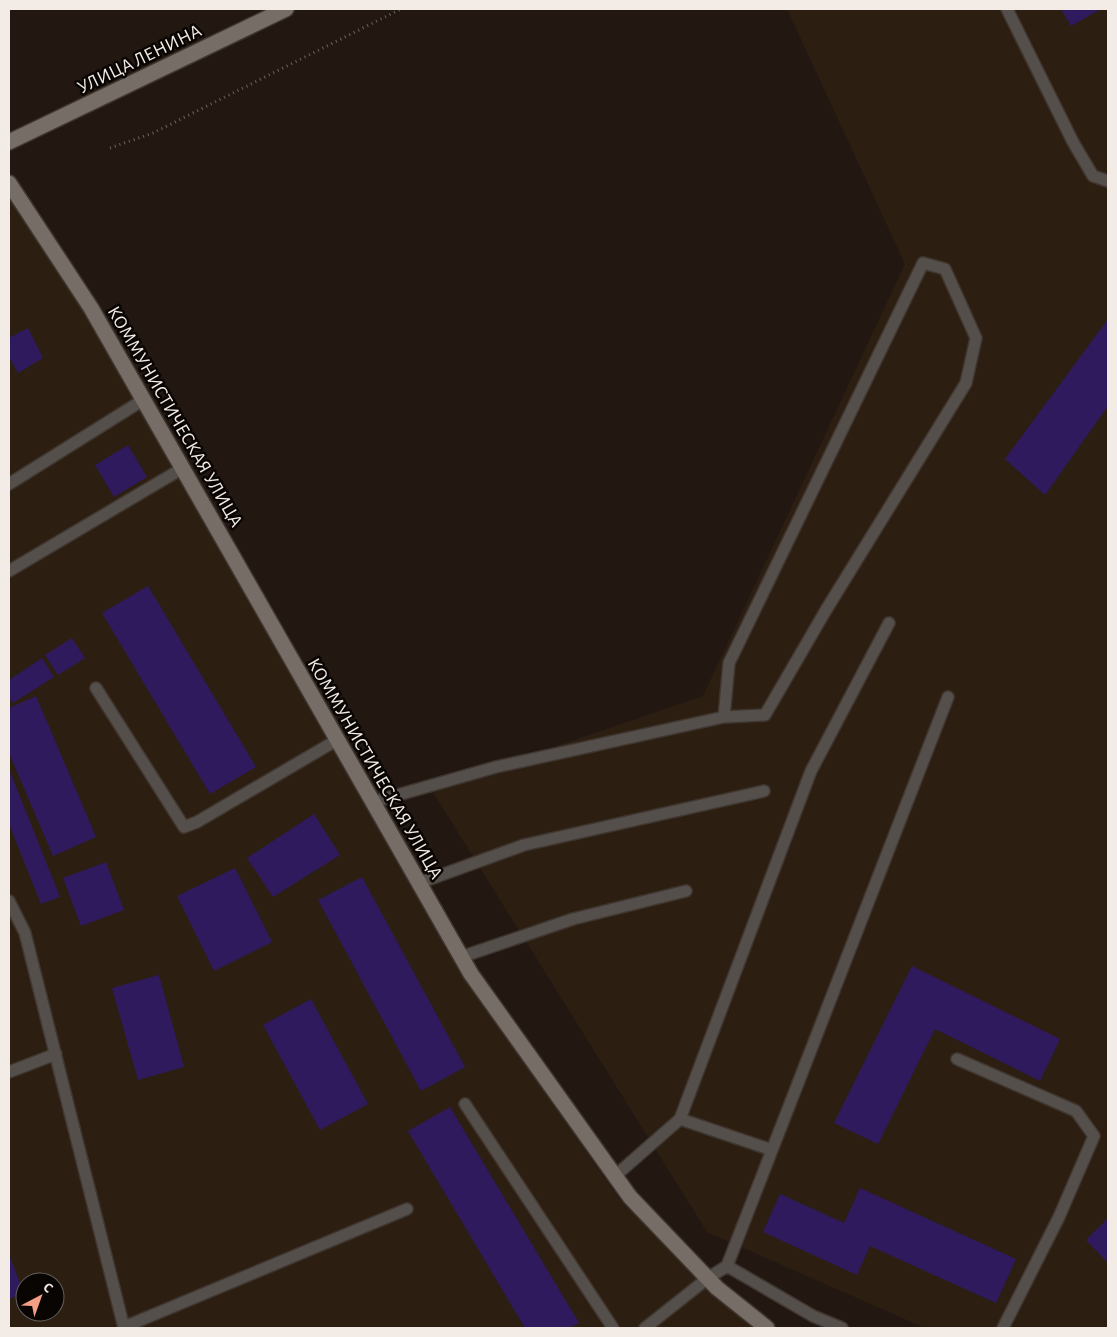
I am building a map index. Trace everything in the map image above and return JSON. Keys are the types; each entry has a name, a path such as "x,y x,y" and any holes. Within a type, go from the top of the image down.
{"main road":[{"name":"УЛИЦА ЛЕНИНА","path":"9,142 286,9"},
{"name":"КОММУНИСТИЧЕСКАЯ УЛИЦА","path":"9,183 91,308 471,974 630,1197 717,1288 767,1328"}],"lane":[{"path":"1007,9 1073,142 1093,176 1108,181"},
{"path":"373,802 496,767 724,717 765,715 826,610 966,383 976,338 945,269 923,263 729,663 724,717"},
{"path":"9,484 144,400"},
{"path":"9,571 183,468"},
{"path":"615,1176 680,1119 811,771 889,623"},
{"path":"96,688 184,826 197,822 337,740"},
{"path":"645,1328 708,1278 727,1266 948,697"},
{"path":"419,883 524,845 764,791"},
{"path":"461,957 573,919 686,891"},
{"path":"9,901 25,933 124,1328 407,1209"},
{"path":"9,1072 56,1054"},
{"path":"957,1059 1076,1111 1094,1136 1059,1217 1003,1328"},
{"path":"465,1104 613,1328"},
{"path":"680,1119 772,1150"},
{"path":"727,1266 813,1316 842,1328"}],"path":[{"path":"110,148 153,133 401,9"}],"shaded area":[{"path":"787,9 1108,9 1108,1328 925,1328 707,1232 431,789 703,696 905,264"},
{"path":"9,187 86,310 466,981 619,1199 712,1292 755,1328 9,1328"}],"building":[{"path":"1061,9 1101,9 1071,26"},
{"path":"1108,319 1108,406 1045,495 1005,459"},
{"path":"28,328 43,358 18,373 9,357 9,338"},
{"path":"128,445 147,477 114,497 95,465"},
{"path":"148,586 256,767 210,794 102,613"},
{"path":"72,638 85,658 58,675 45,655"},
{"path":"42,658 54,677 13,703 9,697 9,680"},
{"path":"36,696 96,837 53,856 9,753 9,708"},
{"path":"9,769 60,897 41,904 9,824"},
{"path":"314,814 340,855 273,897 247,858"},
{"path":"106,862 124,910 81,926 63,878"},
{"path":"235,868 272,942 214,971 177,896"},
{"path":"362,877 465,1067 421,1091 318,900"},
{"path":"912,966 1060,1039 1040,1081 935,1029 878,1144 834,1123"},
{"path":"159,975 184,1067 138,1080 112,988"},
{"path":"311,999 368,1104 320,1130 263,1025"},
{"path":"450,1107 579,1323 569,1328 525,1328 408,1131"},
{"path":"860,1188 1016,1259 996,1303 870,1246 857,1275 763,1232 780,1194 844,1223"},
{"path":"1108,1218 1108,1263 1086,1240"},
{"path":"9,1255 16,1272 15,1297 9,1299"}]}
